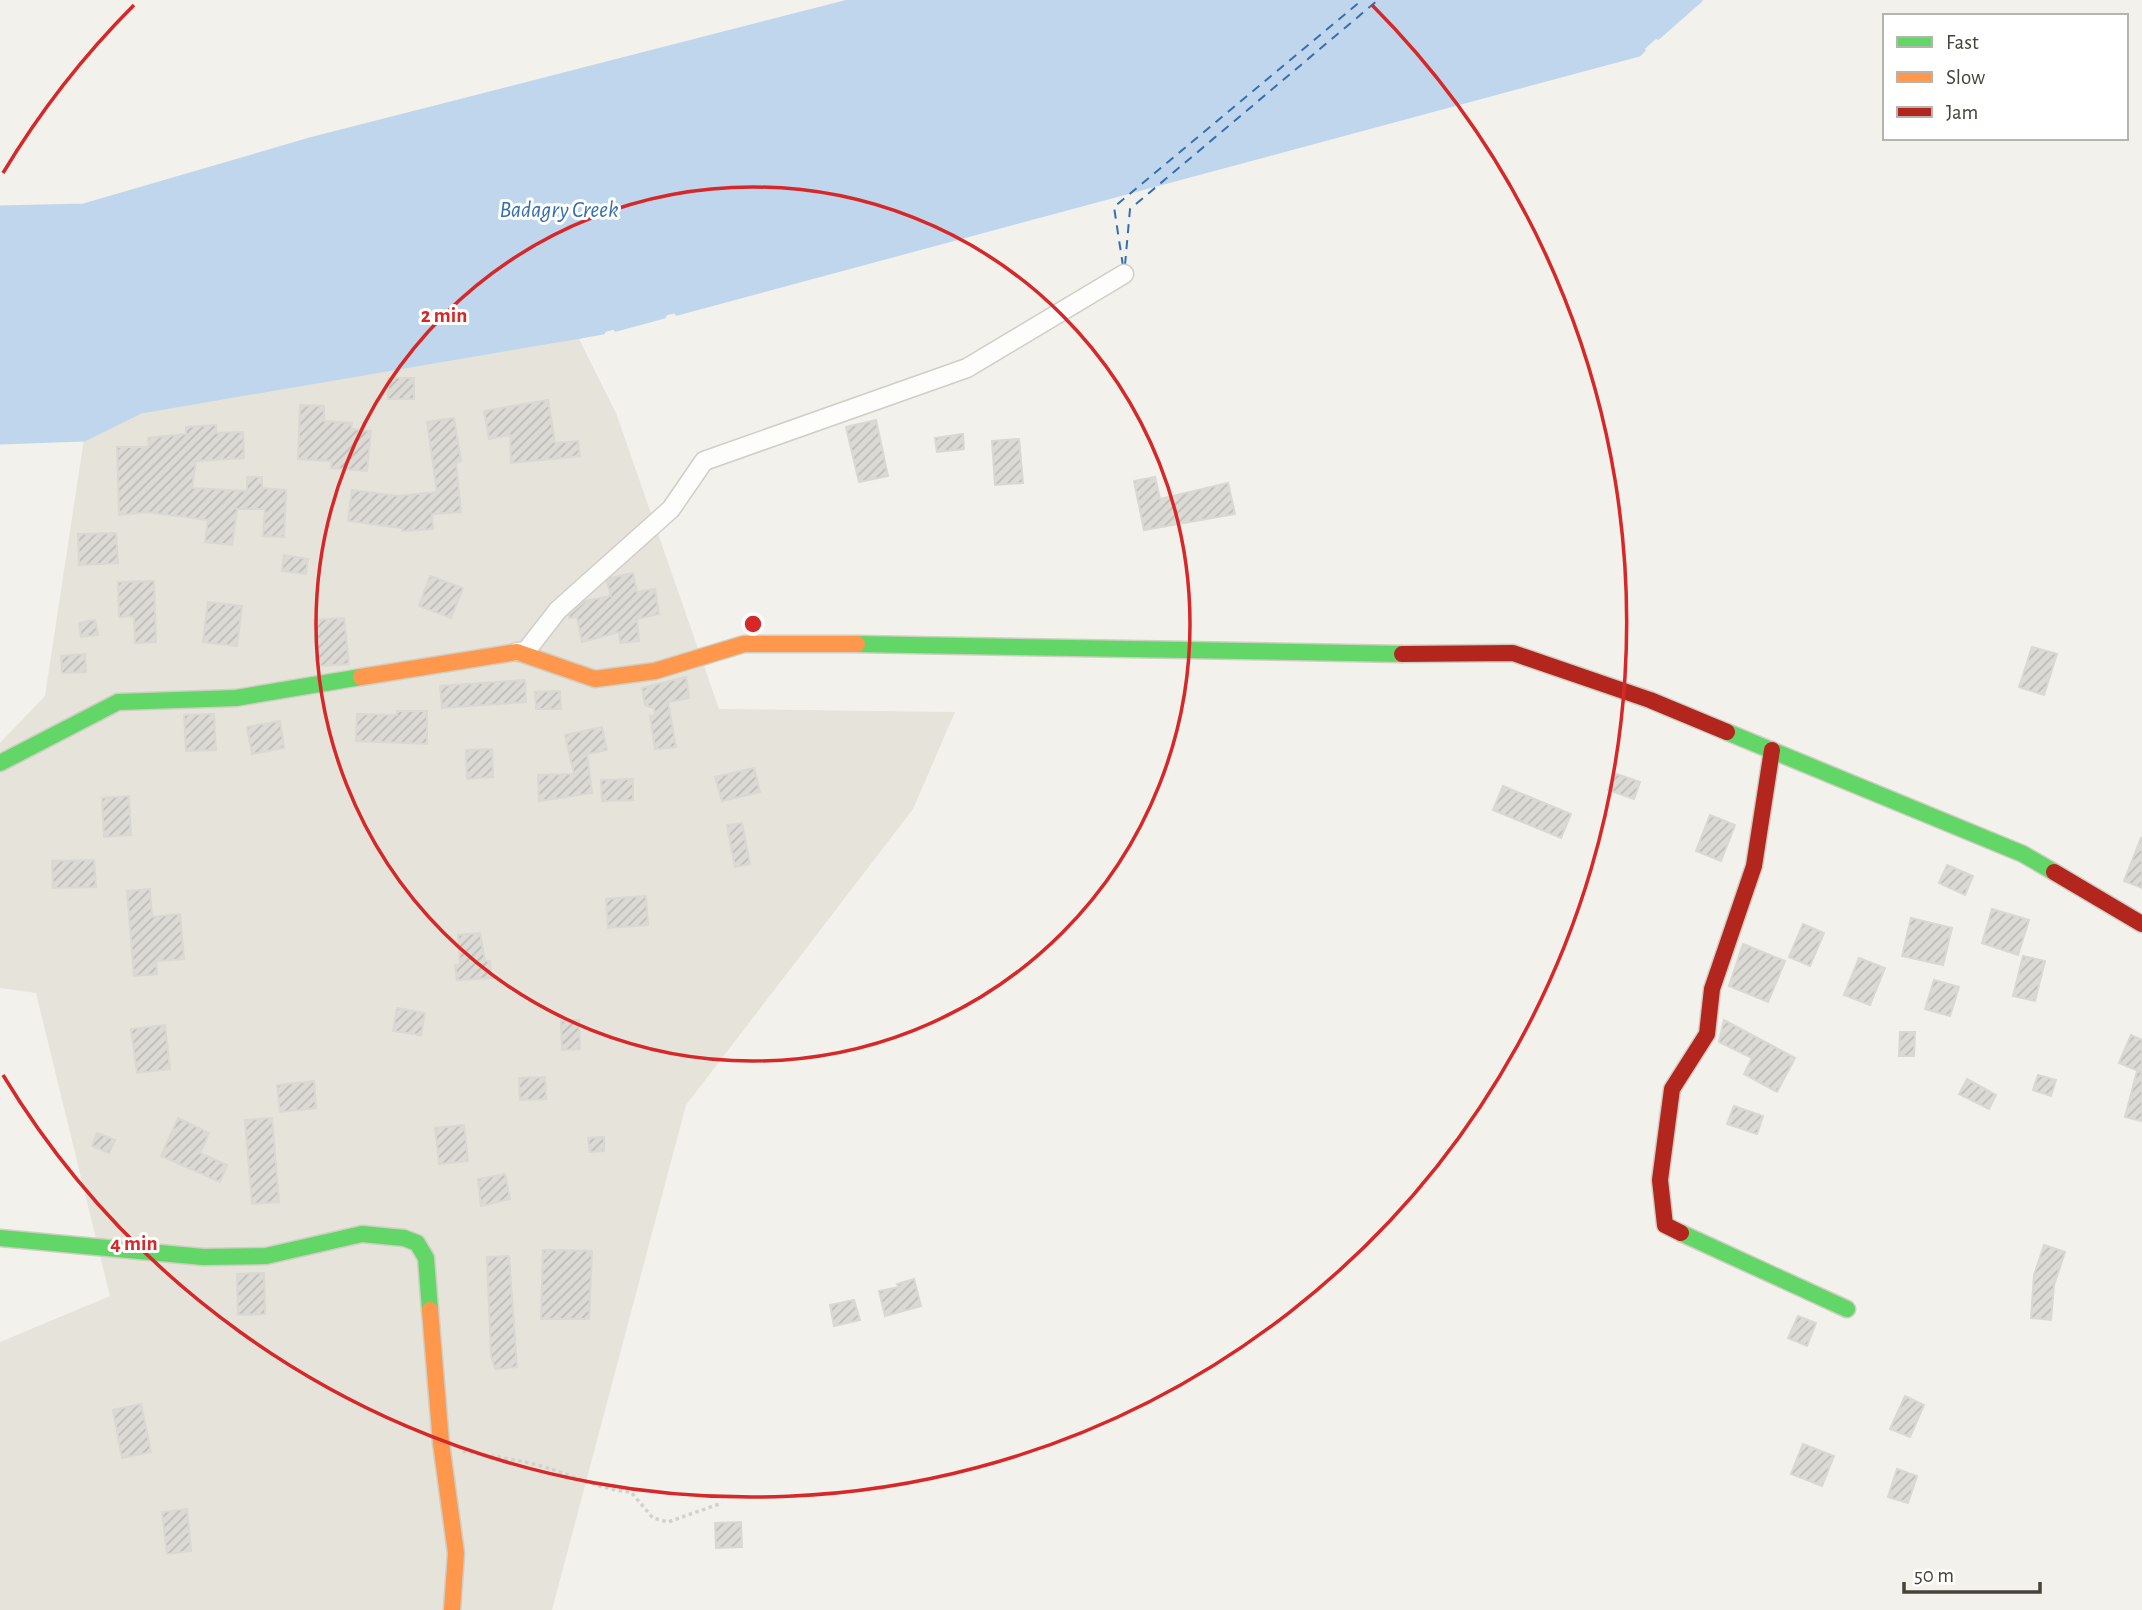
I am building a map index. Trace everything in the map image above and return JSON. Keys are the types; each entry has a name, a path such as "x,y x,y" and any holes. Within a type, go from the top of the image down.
{"street":[{"path":"0,763 118,702 236,698 526,651 558,610 671,509 704,461 967,368 1124,274"},
{"path":"517,652 595,679 655,671 744,644 990,645 1322,655 1513,653 1650,700 2023,854 2142,923"},
{"path":"1772,750 1754,866 1712,989 1707,1034 1672,1088 1660,1180 1665,1225 1847,1309"},
{"path":"0,1238 202,1257 266,1256 362,1234 404,1238 417,1243 426,1258 442,1443 456,1553 452,1610"}],"path":[{"path":"442,1443 464,1451 542,1466 573,1475 603,1489 631,1492 653,1518 668,1522 722,1503"}],"shaded area":[{"path":"579,339 616,413 719,709 955,712 913,809 686,1105 552,1610 0,1610 0,1342 110,1296 36,993 0,988 0,743 45,696 84,439 141,411 362,372"}],"water":[{"name":"Badagry Creek","path":"856,0 1700,0 1639,54 579,339 362,372 141,411 84,439 0,442 0,208 84,206 310,140"}],"building":[{"path":"388,378 414,378 414,399 388,399"},
{"path":"548,400 555,443 578,441 580,456 511,463 510,435 489,439 484,411"},
{"path":"300,405 324,406 324,421 352,423 351,429 371,431 367,471 331,468 332,461 298,459"},
{"path":"454,418 461,461 456,462 461,512 432,514 433,529 402,531 402,528 348,521 352,490 398,496 437,492 427,422"},
{"path":"876,420 888,476 859,482 846,427"},
{"path":"216,425 216,433 243,432 244,458 196,461 192,488 247,491 247,477 262,477 262,488 286,490 284,537 263,536 265,509 237,509 232,545 205,542 208,520 147,512 119,515 117,447 149,447 148,438 186,434 186,427"},
{"path":"963,434 964,449 937,452 935,438"},
{"path":"1019,439 1023,483 995,485 992,441"},
{"path":"1155,477 1160,499 1228,483 1235,514 1144,530 1134,481"},
{"path":"116,533 118,563 79,565 78,534"},
{"path":"284,555 308,559 306,574 282,571"},
{"path":"633,573 637,592 655,589 659,614 637,619 639,641 620,643 619,632 582,642 577,617 569,618 569,615 585,601 611,596 607,581 611,578"},
{"path":"430,576 463,588 451,618 419,606"},
{"path":"154,581 156,642 135,643 134,616 119,617 118,582"},
{"path":"208,602 242,606 237,646 203,642"},
{"path":"344,618 349,664 318,666 314,620"},
{"path":"95,620 98,635 81,637 79,623"},
{"path":"2032,647 2057,654 2044,695 2019,687"},
{"path":"85,654 86,672 62,673 61,656"},
{"path":"686,677 689,698 668,702 676,747 655,749 650,716 655,715 654,708 645,705 642,688"},
{"path":"525,680 526,702 442,708 440,686"},
{"path":"560,691 561,709 536,709 535,692"},
{"path":"397,711 427,711 427,744 356,741 357,714 397,715"},
{"path":"214,714 216,750 186,751 184,715"},
{"path":"280,721 284,748 252,754 247,727"},
{"path":"602,727 607,750 587,754 592,793 539,801 538,775 574,774 565,735"},
{"path":"492,749 493,777 467,779 466,750"},
{"path":"754,768 760,792 722,801 715,777"},
{"path":"1614,773 1640,782 1634,799 1608,790"},
{"path":"633,779 633,800 602,801 601,780"},
{"path":"1503,786 1571,814 1561,838 1493,810"},
{"path":"129,796 131,835 104,837 102,798"},
{"path":"1710,815 1735,825 1721,861 1696,851"},
{"path":"742,823 750,864 735,867 727,825"},
{"path":"2142,839 2142,888 2124,881"},
{"path":"94,860 96,887 53,888 52,861"},
{"path":"1947,865 1973,876 1965,895 1939,883"},
{"path":"150,889 152,917 180,914 184,959 156,961 157,974 134,976 127,891"},
{"path":"646,896 648,925 608,928 606,899"},
{"path":"1992,909 2029,920 2018,955 1982,943"},
{"path":"1911,918 1952,928 1943,965 1902,956"},
{"path":"1803,924 1824,933 1810,966 1789,957"},
{"path":"480,933 485,961 490,961 491,978 457,980 455,965 460,965 458,935"},
{"path":"1743,944 1785,961 1768,1002 1729,986"},
{"path":"2023,956 2045,961 2035,1001 2013,996"},
{"path":"1859,958 1885,968 1870,1005 1844,995"},
{"path":"1934,980 1959,987 1950,1016 1925,1009"},
{"path":"397,1008 425,1013 421,1035 393,1031"},
{"path":"579,1020 580,1049 562,1050 561,1021"},
{"path":"1724,1020 1795,1058 1777,1092 1744,1074 1752,1058 1719,1042"},
{"path":"165,1025 170,1069 137,1073 131,1029"},
{"path":"1900,1032 1915,1032 1914,1056 1899,1056"},
{"path":"2131,1035 2142,1040 2142,1121 2125,1117 2137,1071 2141,1072 2119,1063"},
{"path":"2038,1075 2056,1080 2051,1096 2033,1090"},
{"path":"545,1077 546,1099 520,1100 519,1078"},
{"path":"1967,1079 1996,1095 1989,1109 1959,1094"},
{"path":"314,1081 316,1108 280,1112 277,1085"},
{"path":"1734,1106 1763,1116 1757,1134 1727,1124"},
{"path":"178,1118 209,1133 200,1153 227,1165 220,1182 161,1156"},
{"path":"272,1118 279,1202 252,1204 245,1120"},
{"path":"464,1125 468,1161 439,1164 435,1128"},
{"path":"97,1133 115,1140 109,1153 92,1146"},
{"path":"604,1137 604,1151 590,1152 588,1138"},
{"path":"505,1174 510,1199 481,1206 478,1179"},
{"path":"2044,1245 2065,1252 2054,1285 2051,1320 2031,1318 2034,1275"},
{"path":"543,1250 592,1251 589,1319 541,1319"},
{"path":"509,1256 517,1367 495,1369 491,1356 487,1257"},
{"path":"264,1273 265,1314 238,1315 237,1274"},
{"path":"914,1279 921,1306 885,1316 879,1291 899,1287 897,1284"},
{"path":"854,1300 860,1320 834,1326 830,1305"},
{"path":"1798,1316 1816,1323 1807,1346 1788,1338"},
{"path":"1905,1396 1924,1405 1910,1437 1890,1429"},
{"path":"141,1404 151,1452 122,1458 113,1410"},
{"path":"1803,1444 1834,1456 1822,1486 1791,1474"},
{"path":"1897,1469 1917,1476 1908,1503 1888,1497"},
{"path":"187,1509 191,1551 167,1554 162,1512"},
{"path":"741,1522 742,1547 716,1548 715,1523"}],"waterway":[{"path":"0,208 84,206 310,140 856,0"},
{"path":"1658,37 1700,0"},
{"path":"677,313 1639,54 1643,50"},
{"path":"616,329 664,316"},
{"path":"0,442 84,439 141,411 603,332"}],"ferry route":[{"path":"1123,266 1114,207 1362,0"},
{"path":"1125,265 1130,209 1378,0"}],"traffic: fast":[{"path":"857,644 1402,654"},
{"path":"0,763 118,702 236,698 361,677"},
{"path":"1727,732 2023,854 2054,872"},
{"path":"1681,1233 1847,1309"},
{"path":"0,1238 203,1257 266,1256 362,1234 404,1238 417,1243 426,1258 430,1310"}],"traffic: slow":[{"path":"361,677 517,652 595,679 655,671 744,644 857,644"},
{"path":"430,1310 441,1443 456,1553 452,1610"}],"traffic: jam":[{"path":"1402,654 1513,653 1650,700 1727,732"},
{"path":"1681,1233 1665,1225 1660,1180 1672,1089 1707,1034 1712,989 1754,866 1772,750"},
{"path":"2054,872 2142,924"}]}
